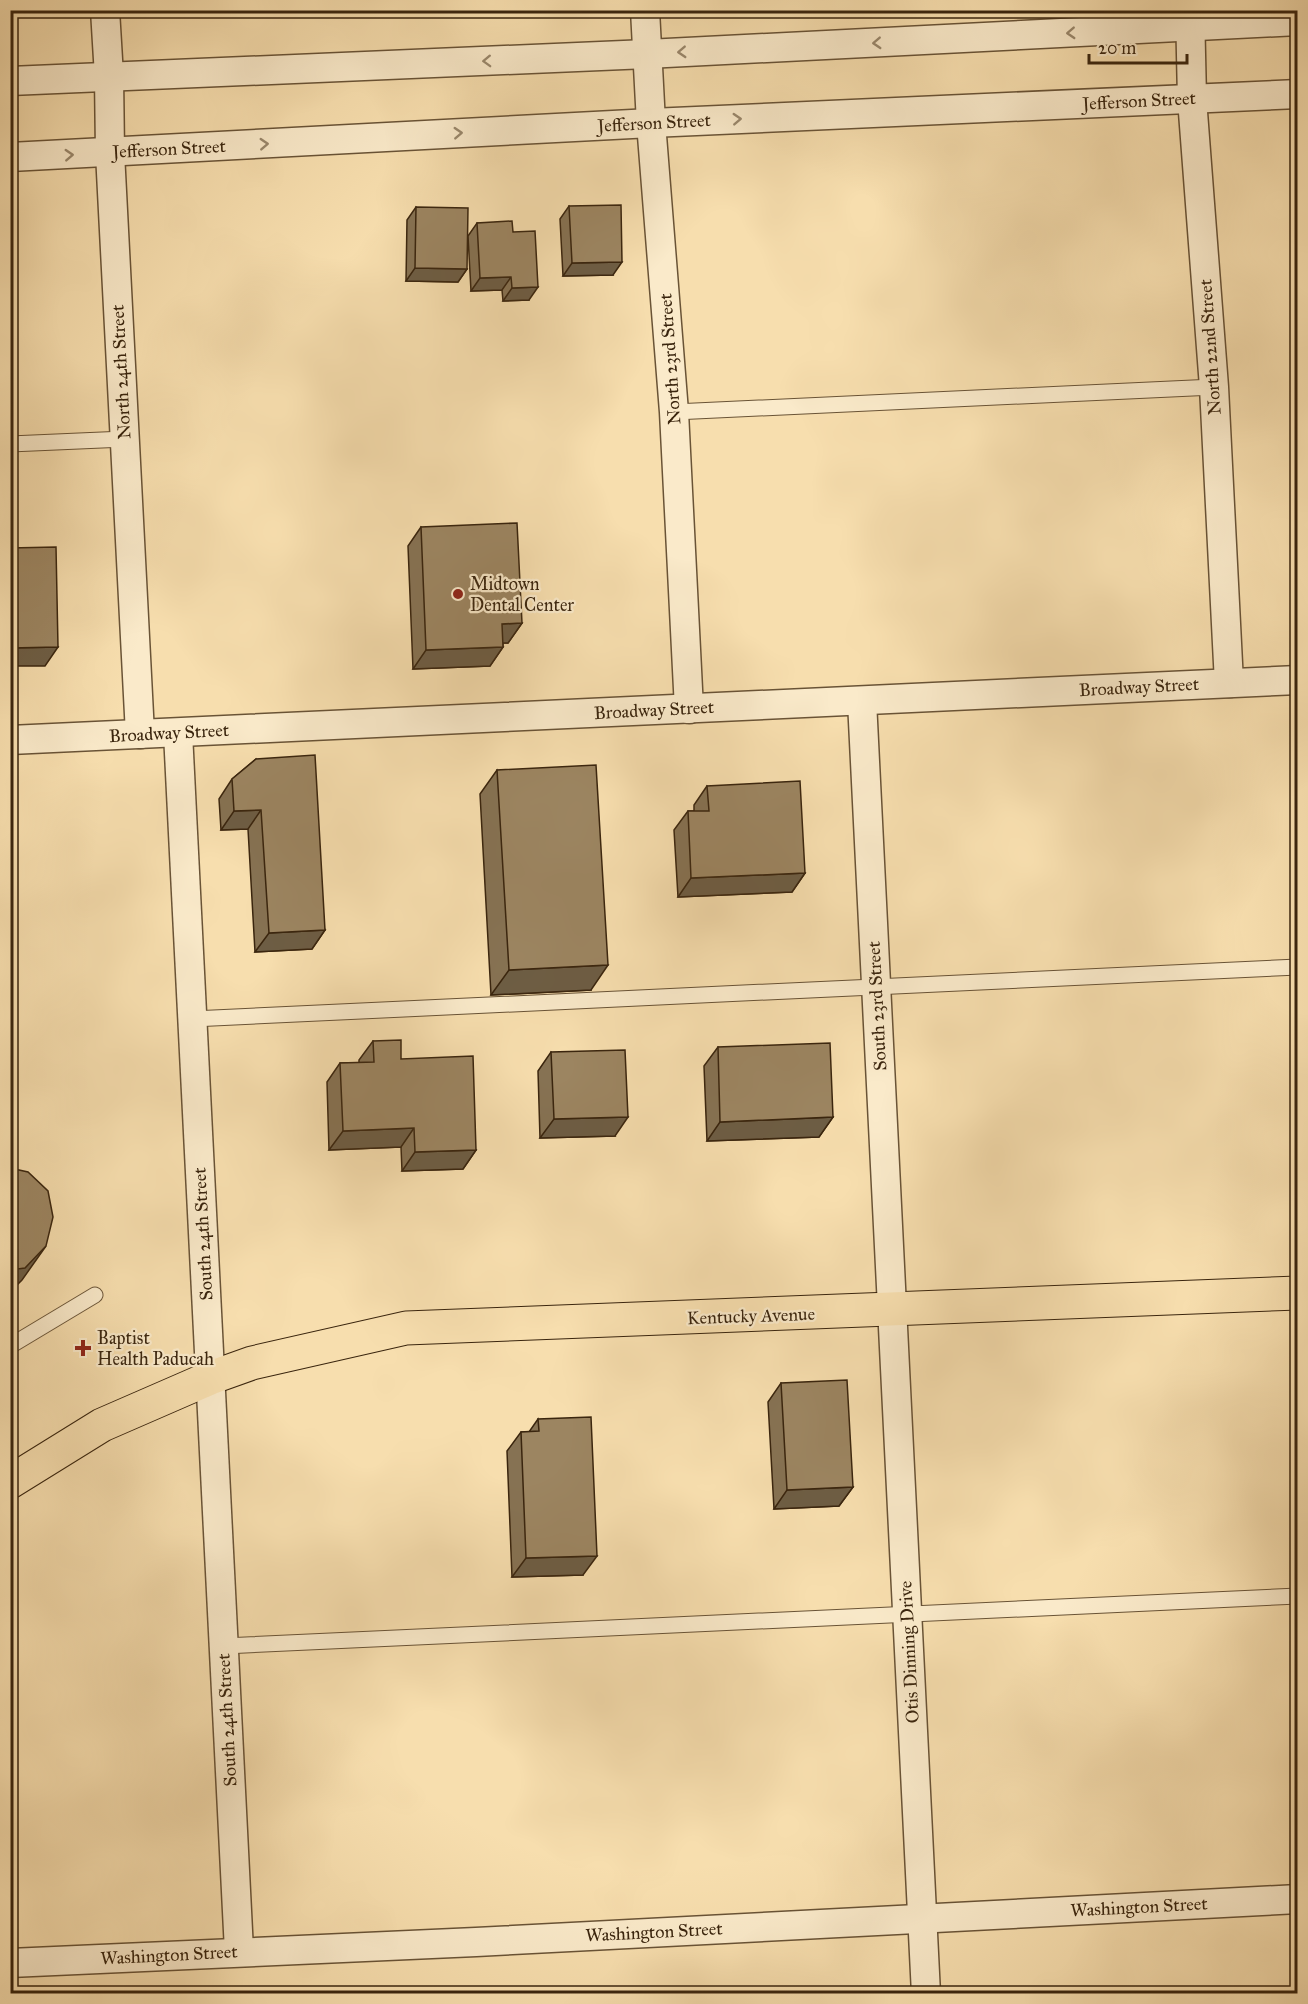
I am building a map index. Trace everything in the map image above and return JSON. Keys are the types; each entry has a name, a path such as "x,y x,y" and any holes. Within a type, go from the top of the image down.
{"main road":[{"name":"Kentucky Avenue","path":"12,1479 102,1425 210,1378 252,1364 406,1328 1298,1293"}],"street":[{"name":"North 24th Street","path":"105,10 110,153 140,734"},
{"name":"North 23rd Street","path":"645,10 651,123 674,412 689,709"},
{"path":"10,81 647,54 1190,19 1298,21"},
{"name":"North 22nd Street","path":"1190,19 1192,99 1214,387 1229,683"},
{"name":"Jefferson Street","path":"10,157 651,123 1298,94"},
{"name":"Broadway Street","path":"10,740 1298,680"},
{"name":"South 23rd Street","path":"862,701 891,1310"},
{"name":"South 24th Street","path":"178,733 239,1952"},
{"name":"Otis Dinning Drive","path":"891,1310 926,1994"},
{"name":"Washington Street","path":"10,1963 476,1942 1298,1899"}],"lane":[{"path":"674,412 1214,387"},
{"path":"10,444 125,439"},
{"path":"192,1019 1298,967"},
{"path":"10,1346 95,1295"},
{"path":"224,1646 1298,1596"}],"building":[{"path":"621,205 622,262 572,263 569,206"},
{"path":"416,207 468,208 467,269 415,268"},
{"path":"512,221 513,232 535,231 538,287 512,288 511,277 480,278 477,223"},
{"name":"Midtown Dental Center","path":"517,523 522,623 502,624 503,647 426,650 421,527"},
{"path":"56,547 58,647 10,648 10,548"},
{"path":"315,755 325,930 269,933 261,810 234,811 232,779 256,759"},
{"path":"596,765 608,965 509,970 497,770"},
{"path":"800,781 805,873 691,878 688,811 709,811 707,786"},
{"path":"401,1040 401,1059 473,1056 476,1150 415,1152 414,1128 343,1131 340,1063 374,1062 373,1041"},
{"path":"830,1043 833,1117 720,1122 718,1047"},
{"path":"625,1050 628,1117 554,1119 551,1052"},
{"path":"10,1168 28,1172 48,1191 53,1217 46,1246 25,1268 10,1270"},
{"path":"847,1380 853,1487 787,1490 781,1383"},
{"path":"591,1417 597,1556 526,1558 521,1432 539,1431 538,1419"}],"place":[{"name":"Midtown Dental Center","path":"458,594"},
{"name":"Baptist Health Paducah","path":"83,1348"}]}
